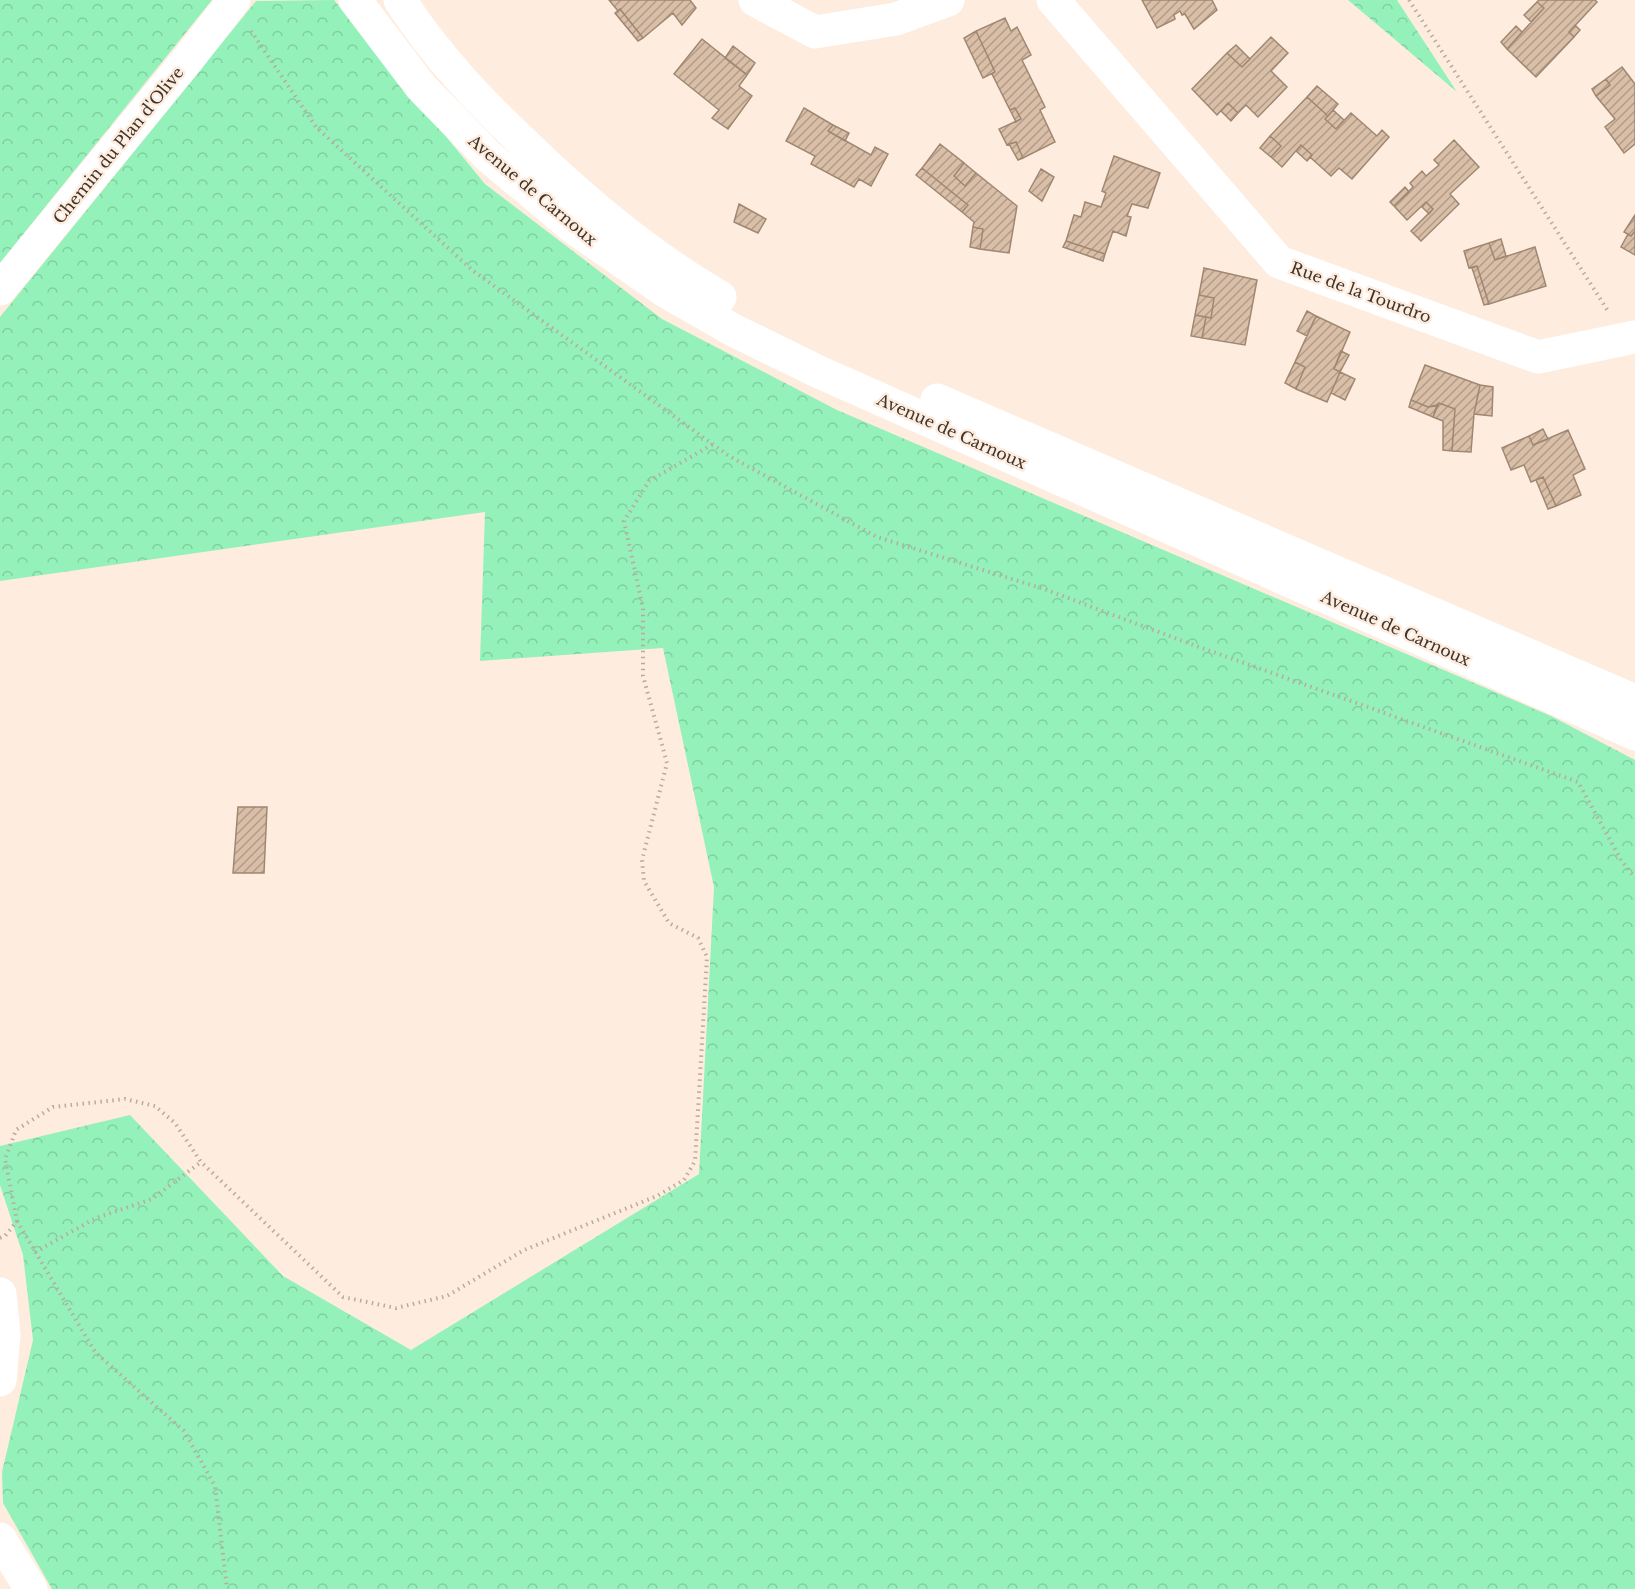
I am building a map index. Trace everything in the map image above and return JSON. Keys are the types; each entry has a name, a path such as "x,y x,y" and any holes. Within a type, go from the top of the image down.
{"main road":[{"name":"Avenue de Carnoux","path":"355,0 421,87 488,156 574,228 665,291 723,325 819,372 1635,734"},
{"name":"Avenue de Carnoux","path":"400,0 424,36 483,105 575,192 628,237 687,278 753,316 826,352 1635,701"},
{"path":"755,0 815,32 896,19 948,0"},
{"name":"Rue de la Tourdro","path":"1053,0 1279,262 1538,357 1631,338"},
{"name":"Chemin du Plan d'Olive","path":"0,289 182,67 233,1"},
{"path":"0,1294 4,1335 0,1380"},
{"path":"0,1539 31,1589"}],"path":[{"path":"1409,0 1631,338"},
{"path":"233,1 316,127 472,270 729,456 878,537 1044,589 1188,643 1578,782 1621,860 1635,878"},
{"path":"227,1589 214,1486 184,1431 94,1352 17,1221 5,1159 16,1130 53,1107 125,1099 155,1106 175,1123 201,1162 343,1297 396,1308 447,1296 524,1250 657,1196 684,1180 695,1161 707,957 698,938 669,923 644,880 642,860 667,763 643,676 643,608 624,522 649,480 713,444"},
{"path":"35,1252 96,1218 152,1199 201,1162"},
{"path":"0,1238 5,1236 17,1221"}],"green space":[{"path":"0,0 212,0 0,263"},
{"path":"334,0 485,184 662,319 837,410 1551,716 1635,760 1635,1589 52,1589 3,1503 2,1472 33,1340 23,1255 0,1185 0,1146 130,1115 283,1276 411,1350 699,1174 714,887 663,648 480,661 485,512 0,581 0,317 256,1"},
{"path":"1348,0 1397,0 1457,92"}],"building":[{"path":"609,0 690,0 696,8 682,25 673,13 643,38 620,9 618,11"},
{"path":"1142,0 1212,0 1217,10 1194,29 1185,14 1182,15 1180,11 1174,15 1175,19 1157,28"},
{"path":"1539,0 1595,0 1597,2 1569,32 1574,37 1536,77 1507,49 1544,8 1537,2"},
{"path":"1537,2 1544,8 1531,22 1524,15"},
{"path":"620,9 643,38 638,41 615,13"},
{"path":"1005,18 1011,31 1017,27 1031,55 1022,60 1045,107 1040,110 1055,142 1023,158 1016,142 1007,145 999,129 1021,119 1015,108 1010,110 992,74 995,72 976,31"},
{"path":"1575,25 1580,30 1574,37 1569,32"},
{"path":"1516,26 1522,32 1507,49 1501,42"},
{"path":"976,31 995,72 983,78 964,38"},
{"path":"1271,37 1288,53 1271,71 1287,87 1258,117 1246,105 1238,113 1228,103 1217,115 1192,89 1227,53 1242,67"},
{"path":"702,39 747,75 739,86 752,96 728,129 712,118 719,110 674,74"},
{"path":"1236,45 1250,59 1242,67 1227,53"},
{"path":"733,46 755,63 747,75 725,58"},
{"path":"1622,67 1635,84 1635,144 1624,153 1605,127 1615,119 1596,96 1610,85 1606,79"},
{"path":"1606,79 1610,85 1596,96 1592,89"},
{"path":"1317,86 1338,104 1328,116 1307,97"},
{"path":"1307,97 1328,116 1325,119 1336,129 1351,113 1377,136 1382,130 1389,137 1352,179 1339,168 1331,176 1310,157 1312,155 1301,145 1282,167 1271,157 1281,146 1270,136"},
{"path":"1228,103 1238,113 1231,121 1221,111"},
{"path":"804,108 833,125 828,131 871,155 875,147 888,154 871,186 859,179 854,187 811,164 815,156 786,141"},
{"path":"1015,108 1021,119 1016,122 1010,110"},
{"path":"1333,110 1344,120 1336,129 1325,119"},
{"path":"833,125 849,133 845,141 828,131"},
{"path":"1270,136 1281,146 1271,157 1260,148"},
{"path":"1454,140 1479,167 1450,194 1459,204 1421,241 1411,231 1433,209 1426,202 1407,220 1394,206 1413,187 1410,183 1422,171 1426,176 1439,165 1434,160"},
{"path":"1016,142 1023,158 1018,160 1009,144"},
{"path":"940,144 964,163 954,176 965,186 976,173 1017,206 1009,253 980,249 983,229 973,227 974,222 962,212 968,205 922,168"},
{"path":"1301,145 1312,155 1307,161 1296,151"},
{"path":"1114,156 1160,173 1148,208 1132,204 1127,216 1131,217 1126,236 1113,231 1105,254 1066,241 1074,215 1081,217 1085,202 1101,207 1106,193 1102,191"},
{"path":"964,163 976,173 965,186 954,176"},
{"path":"922,168 968,205 962,212 916,175"},
{"path":"1041,169 1054,177 1042,201 1029,191"},
{"path":"1405,187 1409,192 1394,206 1390,202"},
{"path":"1426,202 1433,209 1429,214 1422,207"},
{"path":"739,204 766,219 758,233 734,222"},
{"path":"1635,215 1635,231 1631,236 1624,232"},
{"path":"973,227 983,229 980,249 970,247"},
{"path":"1635,231 1635,255 1621,247 1628,234 1631,236"},
{"path":"1501,239 1506,256 1495,260 1489,243"},
{"path":"1066,241 1105,254 1103,261 1063,247"},
{"path":"1489,243 1495,260 1535,247 1546,286 1489,304 1477,266 1469,268 1464,251"},
{"path":"1477,266 1489,304 1484,305 1472,268"},
{"path":"1204,268 1257,280 1245,345 1202,338 1206,317 1211,318 1214,298 1199,295"},
{"path":"1199,295 1214,298 1211,318 1195,315"},
{"path":"1307,311 1316,316 1307,336 1297,331"},
{"path":"1195,315 1206,317 1202,338 1191,336"},
{"path":"1316,316 1350,332 1334,369 1340,372 1327,402 1296,389 1305,367 1295,362"},
{"path":"1341,351 1349,355 1340,372 1334,369"},
{"path":"1295,362 1305,367 1296,389 1285,383"},
{"path":"1425,365 1480,385 1474,414 1471,452 1452,451 1455,409 1439,403 1428,407 1411,400"},
{"path":"1340,372 1355,379 1345,400 1331,393"},
{"path":"1480,385 1493,387 1492,416 1474,414"},
{"path":"1411,400 1428,407 1437,405 1433,417 1409,407"},
{"path":"1439,403 1455,409 1452,451 1443,450 1443,421 1433,417"},
{"path":"1543,429 1548,439 1533,445 1529,436"},
{"path":"1568,430 1585,469 1573,475 1581,495 1556,506 1543,477 1531,482 1524,465 1511,470 1502,448 1529,436 1533,445"},
{"path":"1543,477 1556,506 1548,509 1536,480"},
{"path":"238,807 267,807 264,873 233,873"}]}
